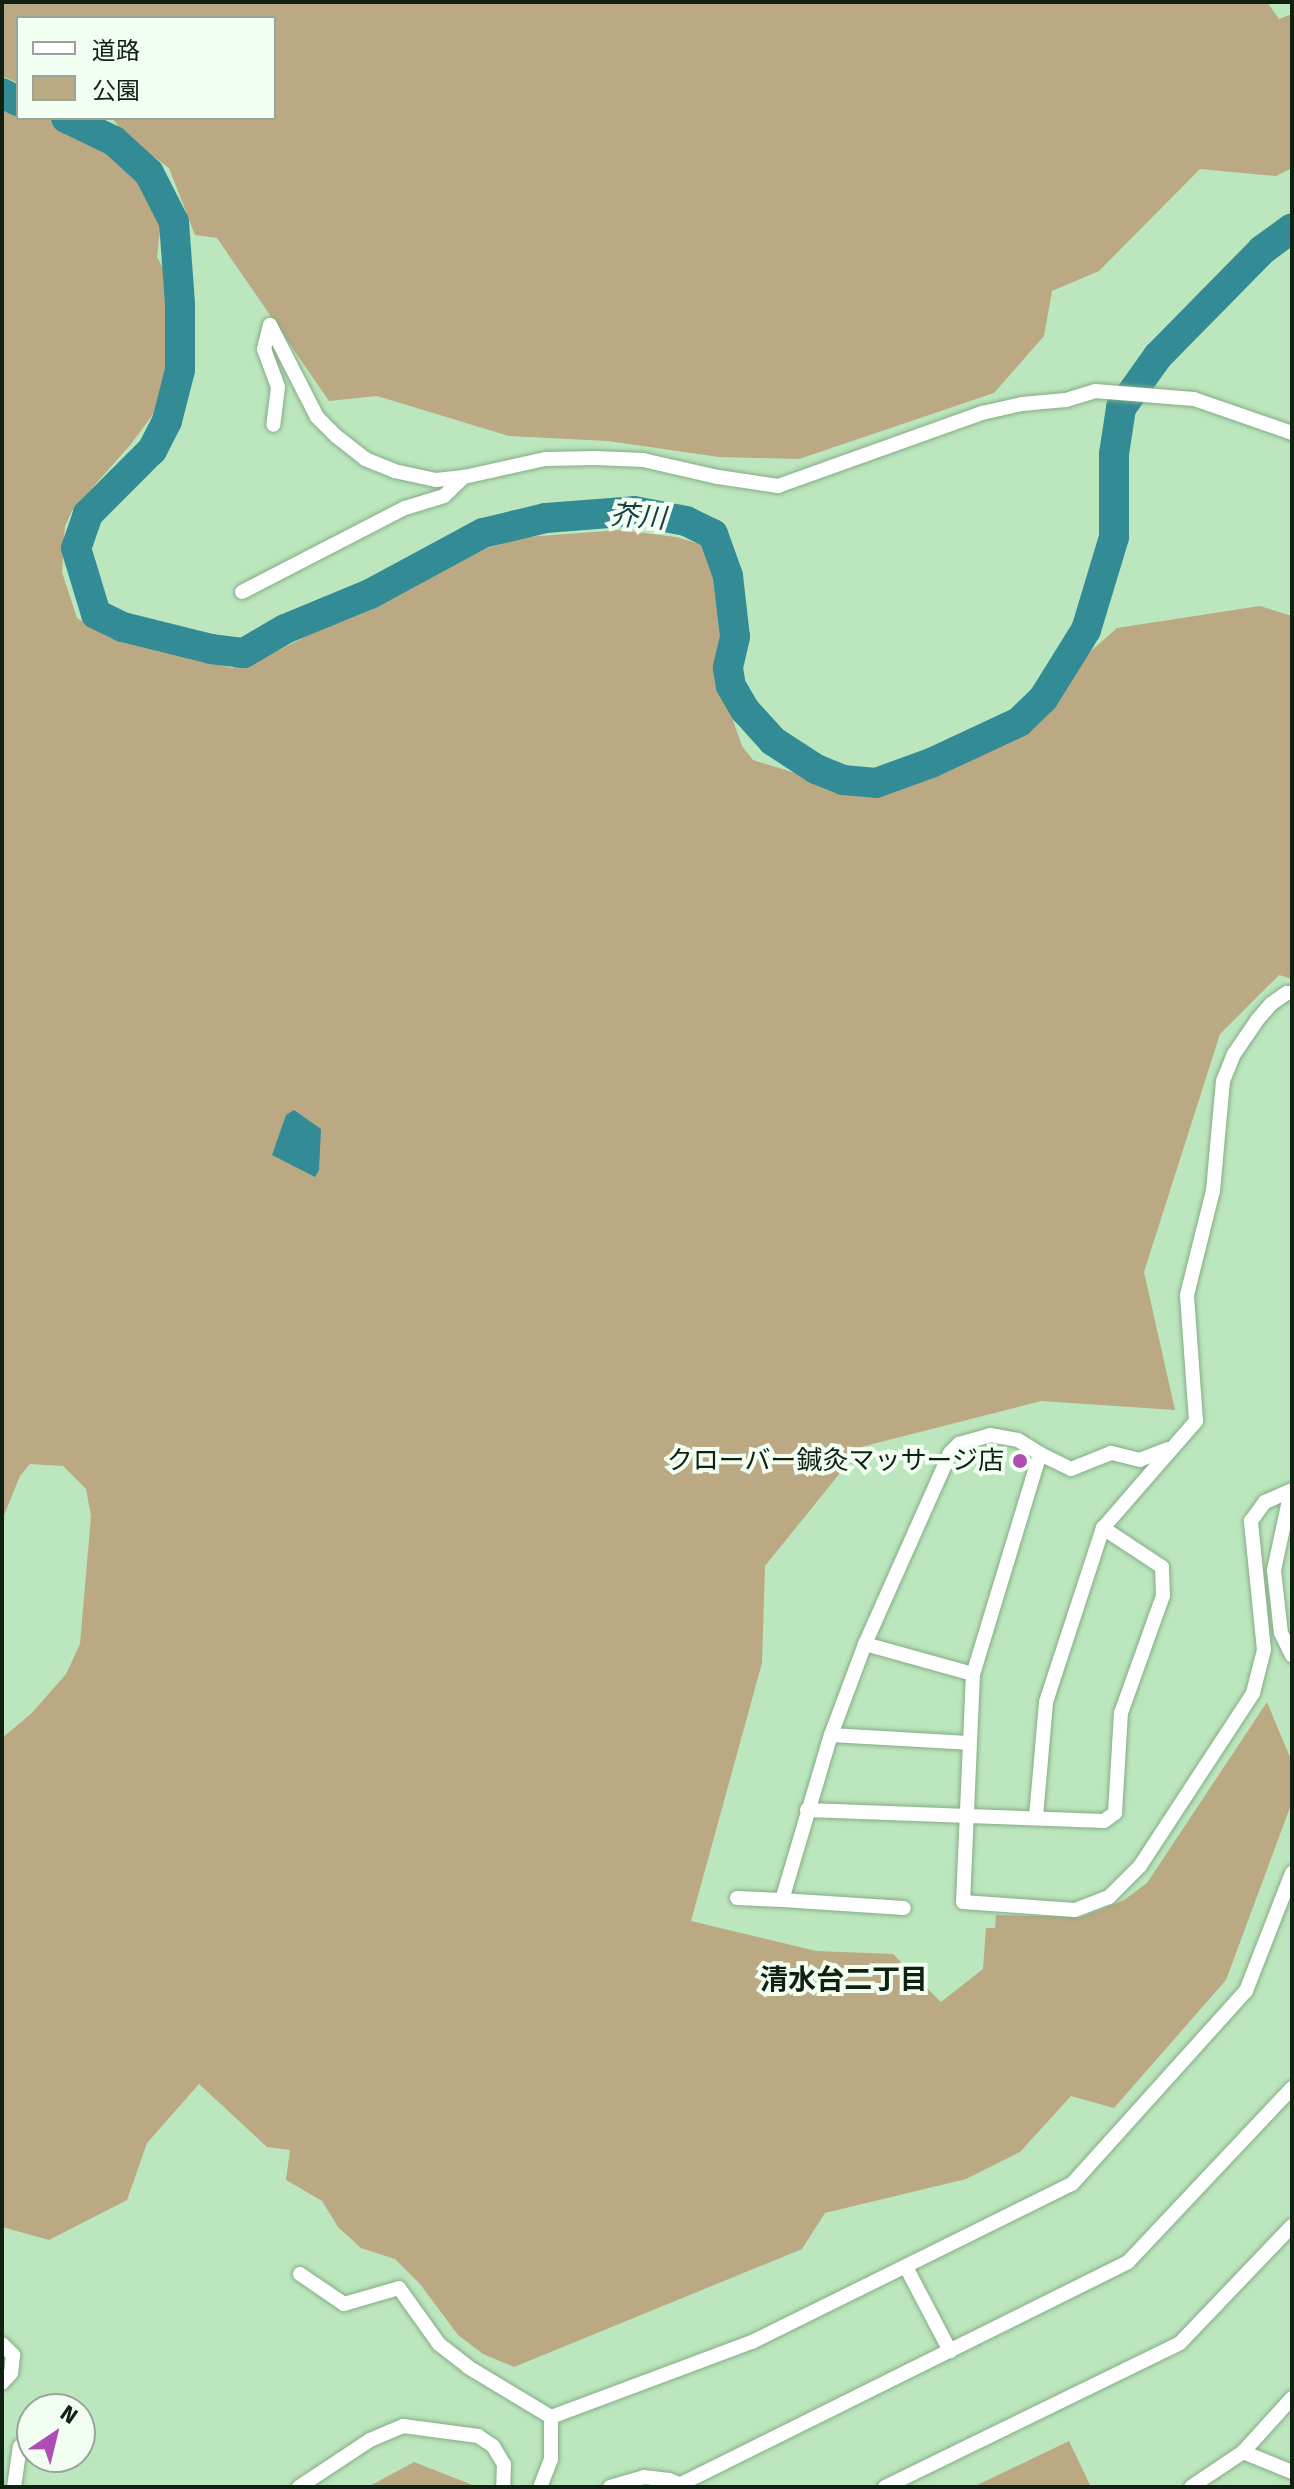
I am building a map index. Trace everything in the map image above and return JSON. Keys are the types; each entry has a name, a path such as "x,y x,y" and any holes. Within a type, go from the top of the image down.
{"street":[{"path":"273,425 278,387 264,349 270,325 317,417 336,436 365,459 394,471 436,480 545,459 595,458 643,460 718,477 778,486 982,413 1106,392 1168,394 1194,399 1292,433"},
{"path":"242,592 405,508 444,496 464,477"},
{"path":"1036,1817 1046,1702 1103,1528 1196,1421 1187,1295 1213,1191 1223,1081 1234,1054 1258,1019 1271,1004 1292,993"},
{"path":"782,1900 831,1735 865,1644 950,1453 959,1444 990,1435 1018,1440 1071,1469 1111,1453 1140,1460 1169,1449"},
{"path":"1040,1454 973,1674 964,1818 963,1902 1075,1910 1109,1897 1169,1826 1253,1693 1264,1650 1251,1521 1265,1502 1291,1491"},
{"path":"1291,1491 1274,1570 1281,1633 1292,1656"},
{"path":"807,1810 1104,1821 1115,1813 1121,1713 1163,1596 1162,1567 1103,1528"},
{"path":"865,1644 973,1674"},
{"path":"831,1735 968,1743"},
{"path":"551,2417 752,2342 907,2269 1072,2184 1097,2162 1246,1991 1292,1873"},
{"path":"737,1898 904,1908"},
{"path":"610,2487 644,2477 684,2486 1128,2262 1292,2088"},
{"path":"885,2487 1180,2343 1292,2226"},
{"path":"907,2269 950,2351"},
{"path":"300,2274 344,2304 399,2288 439,2344 468,2367 551,2417"},
{"path":"2,2344 13,2355 11,2373 2,2383"},
{"path":"1191,2487 1243,2452 1292,2398"},
{"path":"540,2487 551,2459 551,2417"},
{"path":"299,2487 370,2440 403,2426 478,2436 493,2446 504,2464 503,2487"},
{"path":"1243,2452 1292,2472"}],"green space":[{"path":"2,2 1267,2 1279,19 1292,14 1292,168 1276,176 1200,169 1099,271 1052,291 1044,336 994,393 799,459 719,457 608,441 509,436 377,396 329,401 217,238 195,235 169,168 127,137 114,120 276,120 276,16 16,16 16,82 2,76"},
{"path":"2,101 16,107 16,120 56,120 64,123 129,166 159,209 161,222 157,257 166,274 173,337 168,385 157,409 131,444 72,511 65,526 62,572 77,618 110,638 232,668 275,652 473,552 526,537 621,530 676,537 700,544 714,570 720,641 718,677 742,746 753,760 831,784 875,792 929,780 1041,719 1084,657 1117,628 1260,606 1292,616 1292,979 1279,975 1220,1034 1144,1272 1175,1410 1041,1401 861,1447 765,1566 762,1663 691,1921 816,1951 893,1954 941,2002 983,1969 986,1928 995,1928 996,1915 1081,1917 1124,1900 1147,1883 1267,1702 1292,1762 1292,1802 1226,1980 1114,2108 1071,2096 1020,2152 966,2179 825,2213 802,2249 514,2367 483,2354 458,2335 420,2284 395,2259 361,2248 338,2227 322,2201 286,2180 290,2150 267,2147 199,2084 147,2143 127,2200 49,2240 2,2227 2,1738 32,1713 66,1674 80,1644 91,1516 86,1489 63,1466 30,1464 20,1476 2,1520"},
{"path":"1069,2441 1091,2487 973,2487"},
{"path":"414,2462 475,2486 476,2487 368,2487"}],"water":[{"path":"294,1110 321,1129 319,1170 315,1177 272,1155 286,1115"}],"waterway":[{"name":"芥川","path":"2,93 16,100"},
{"name":"芥川","path":"70,120 114,141 149,173 174,222 180,304 180,370 167,421 152,450 88,514 76,548 96,614 123,627 211,649 244,653 285,629 370,594 483,533 546,518 634,511 686,521 713,534 728,576 735,637 728,668 731,686 745,710 773,741 816,769 843,780 876,783 931,763 1019,722 1043,699 1086,630 1114,537 1114,454 1121,408 1158,356 1262,250 1292,228"}],"place":[{"name":"クローバー鍼灸マッサージ店","path":"1020,1461"}],"district":[{"name":"清水台二丁目","path":"844,1980"}]}
